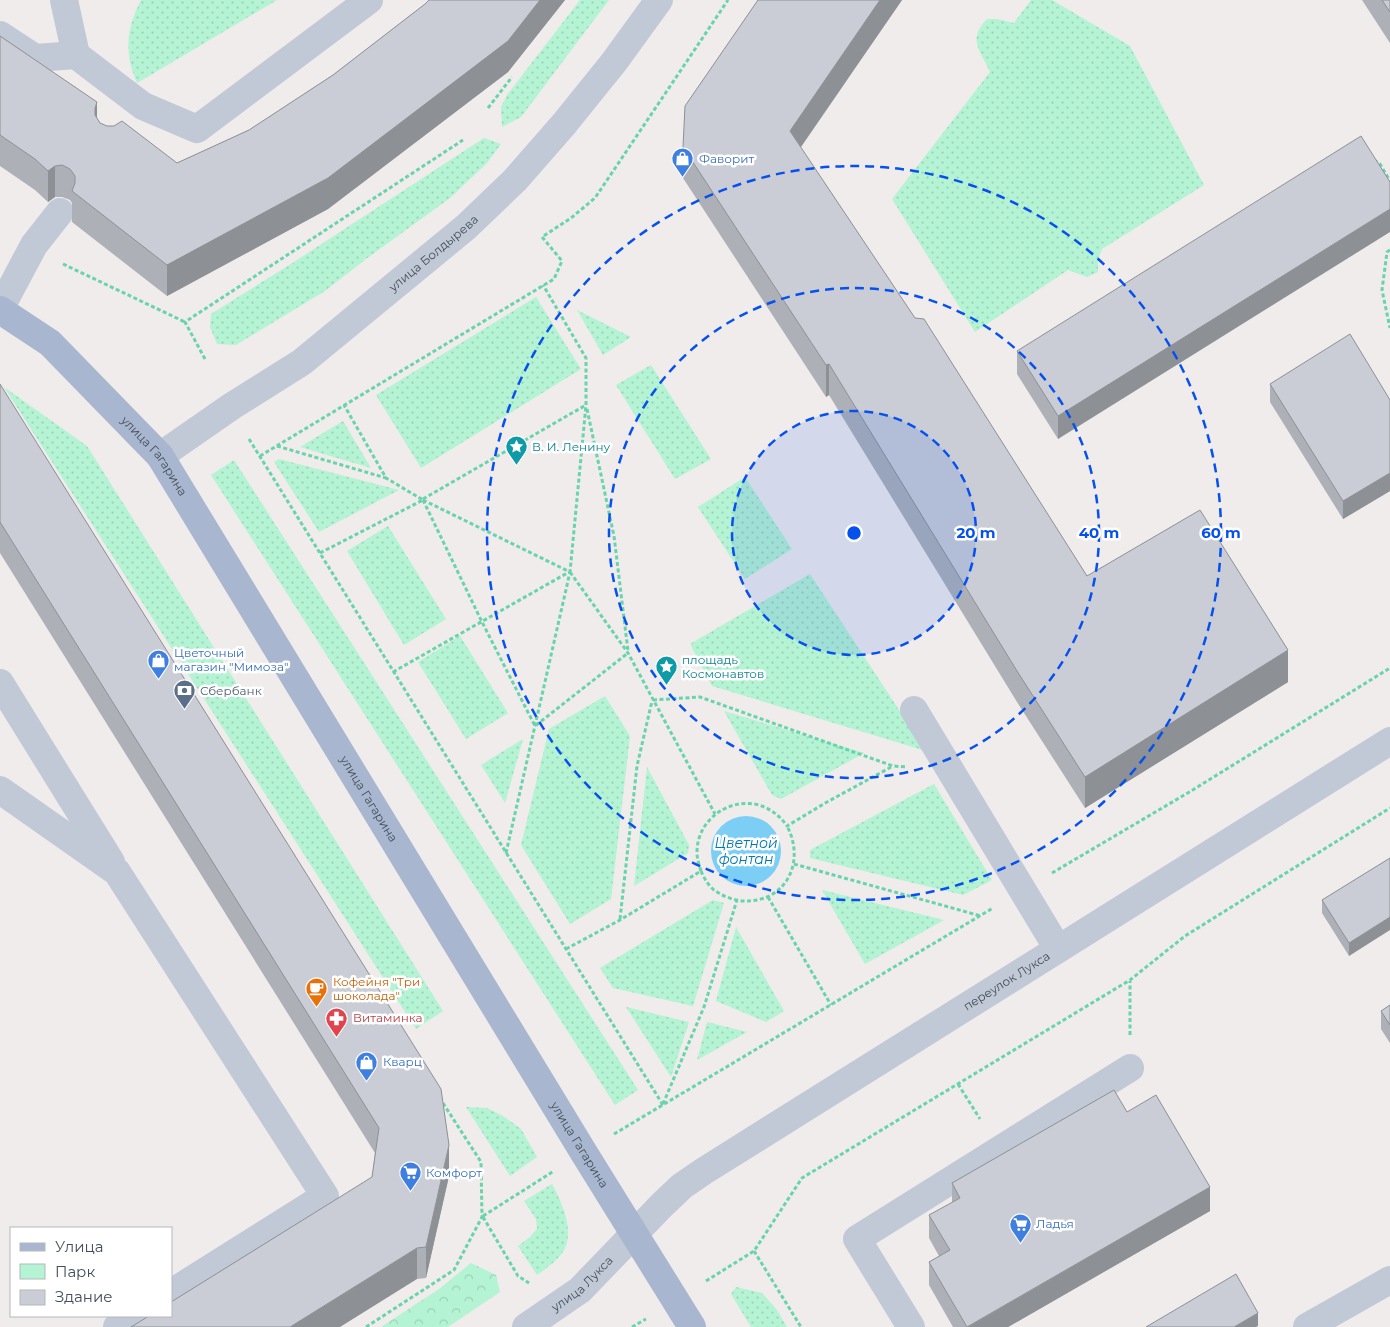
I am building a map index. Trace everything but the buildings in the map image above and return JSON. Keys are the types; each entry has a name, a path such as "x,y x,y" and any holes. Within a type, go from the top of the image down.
{"main road":[{"name":"улица Гагарина","path":"0,309 50,343 160,456 692,1327"}],"street":[{"path":"64,0 76,55 136,113 197,129 369,0"},
{"name":"улица Болдырева","path":"160,456 232,406 302,362 466,227 515,180 564,124 614,62 659,0"},
{"path":"0,35 35,58 76,55"},
{"path":"0,309 34,245 60,212"},
{"path":"0,683 117,872 325,1196 172,1292"},
{"path":"914,710 1058,950"},
{"name":"переулок Лукса","path":"634,1234 682,1186 704,1171 1390,741"},
{"path":"0,790 117,872"},
{"path":"911,1327 858,1239 1130,1068"},
{"name":"улица Лукса","path":"526,1327 580,1290 634,1234"},
{"path":"1307,1327 1390,1280"},
{"path":"117,1327 133,1317"}],"path":[{"path":"260,456 554,279 562,261 542,238 596,198 728,0"},
{"path":"488,108 512,77"},
{"path":"185,322 463,140"},
{"path":"1367,156 1380,164 1390,181"},
{"path":"34,245 56,261 185,322 205,359"},
{"path":"1390,250 1387,252 1382,290 1390,328"},
{"path":"506,853 570,572 586,406 586,358 543,285"},
{"path":"344,405 386,478"},
{"path":"320,553 423,500 586,406"},
{"path":"586,406 614,536 628,653"},
{"path":"246,434 662,1105 704,1007 737,900"},
{"path":"276,446 386,478 423,500 570,572 628,653 715,814"},
{"path":"423,500 535,726"},
{"path":"394,672 570,572"},
{"path":"535,726 628,653"},
{"path":"652,700 700,697 893,766 787,826"},
{"path":"620,920 637,766 652,700"},
{"path":"738,804 750,804 771,810 780,817 792,835 795,845 794,864 786,881 778,890 768,897 753,901 737,900 724,896 714,890 706,881 701,871 697,852 698,842 707,823 715,814 727,807 738,804"},
{"path":"801,1327 754,1251 802,1178 1130,980 1186,936 1390,808"},
{"path":"794,864 981,916"},
{"path":"566,949 620,920 701,871"},
{"path":"768,897 831,1005"},
{"path":"1130,980 1130,1068"},
{"path":"958,1084 1000,1150"},
{"path":"366,1327 454,1270 482,1216 481,1162 440,1097"},
{"path":"482,1216 544,1177"},
{"path":"482,1216 518,1276"}],"green space":[{"path":"141,0 277,0 137,83 130,61 128,41 132,21"},
{"path":"580,0 609,0 521,117 502,127 501,107 507,95"},
{"path":"1031,0 1052,0 1130,46 1204,185 1102,249 1098,259 1098,272 1087,277 1068,270 975,332 892,199 990,72 977,45 981,26 987,19 1014,23"},
{"path":"484,138 501,144 487,163 450,198 325,291 236,345 217,344 210,327 211,314"},
{"path":"536,297 581,369 421,468 376,395"},
{"path":"577,310 631,337 603,355"},
{"path":"651,365 711,459 675,479 616,385"},
{"path":"4,387 87,446 443,1011 416,1029"},
{"path":"343,421 371,468 300,447"},
{"path":"279,459 399,490 319,532 274,462"},
{"path":"234,460 638,1090 615,1105 211,475"},
{"path":"745,477 792,549 745,579 698,507"},
{"path":"388,526 446,619 404,645 347,551"},
{"path":"810,574 926,751 712,686 690,644"},
{"path":"460,636 508,713 466,739 418,662"},
{"path":"605,696 630,736 611,899 570,924 521,845 549,729"},
{"path":"724,711 864,753 781,799 772,795"},
{"path":"523,739 505,803 481,765"},
{"path":"647,767 689,845 688,853 634,886"},
{"path":"934,784 992,880 963,895 810,858 810,850"},
{"path":"822,890 944,920 865,964"},
{"path":"713,900 724,903 693,1006 613,988 600,968"},
{"path":"736,927 784,1011 766,1022 716,1001"},
{"path":"626,1007 689,1022 671,1077"},
{"path":"707,1022 747,1032 697,1060"},
{"path":"466,1107 487,1108 503,1116 521,1129 537,1157 510,1176"},
{"path":"552,1184 565,1215 568,1232 567,1240 560,1256 537,1275 518,1246 537,1229 536,1219 524,1201"},
{"path":"471,1263 496,1275 500,1292 448,1327 381,1327 439,1289"},
{"path":"736,1287 762,1293 777,1310 787,1327 751,1327 731,1294"}],"water":[{"name":"Цветной фонтан","path":"746,816 759,819 771,826 778,838 781,851 778,864 771,876 759,883 746,886 733,883 721,876 714,864 711,851 714,838 721,826 733,819"}],"place":[{"name":"Фаворит","path":"683,178"},
{"name":"В. И. Ленину","path":"516,466"},
{"name":"Цветочный магазин \"Мимоза\"","path":"158,679"},
{"name":"площадь Космонавтов","path":"666,686"},
{"name":"Сбербанк","path":"184,710"},
{"name":"Кофейня \"Три шоколада\"","path":"317,1008"},
{"name":"Витаминка","path":"337,1037"},
{"name":"Кварц","path":"367,1081"},
{"name":"Комфорт","path":"410,1192"},
{"name":"Ладья","path":"1020,1243"}]}
